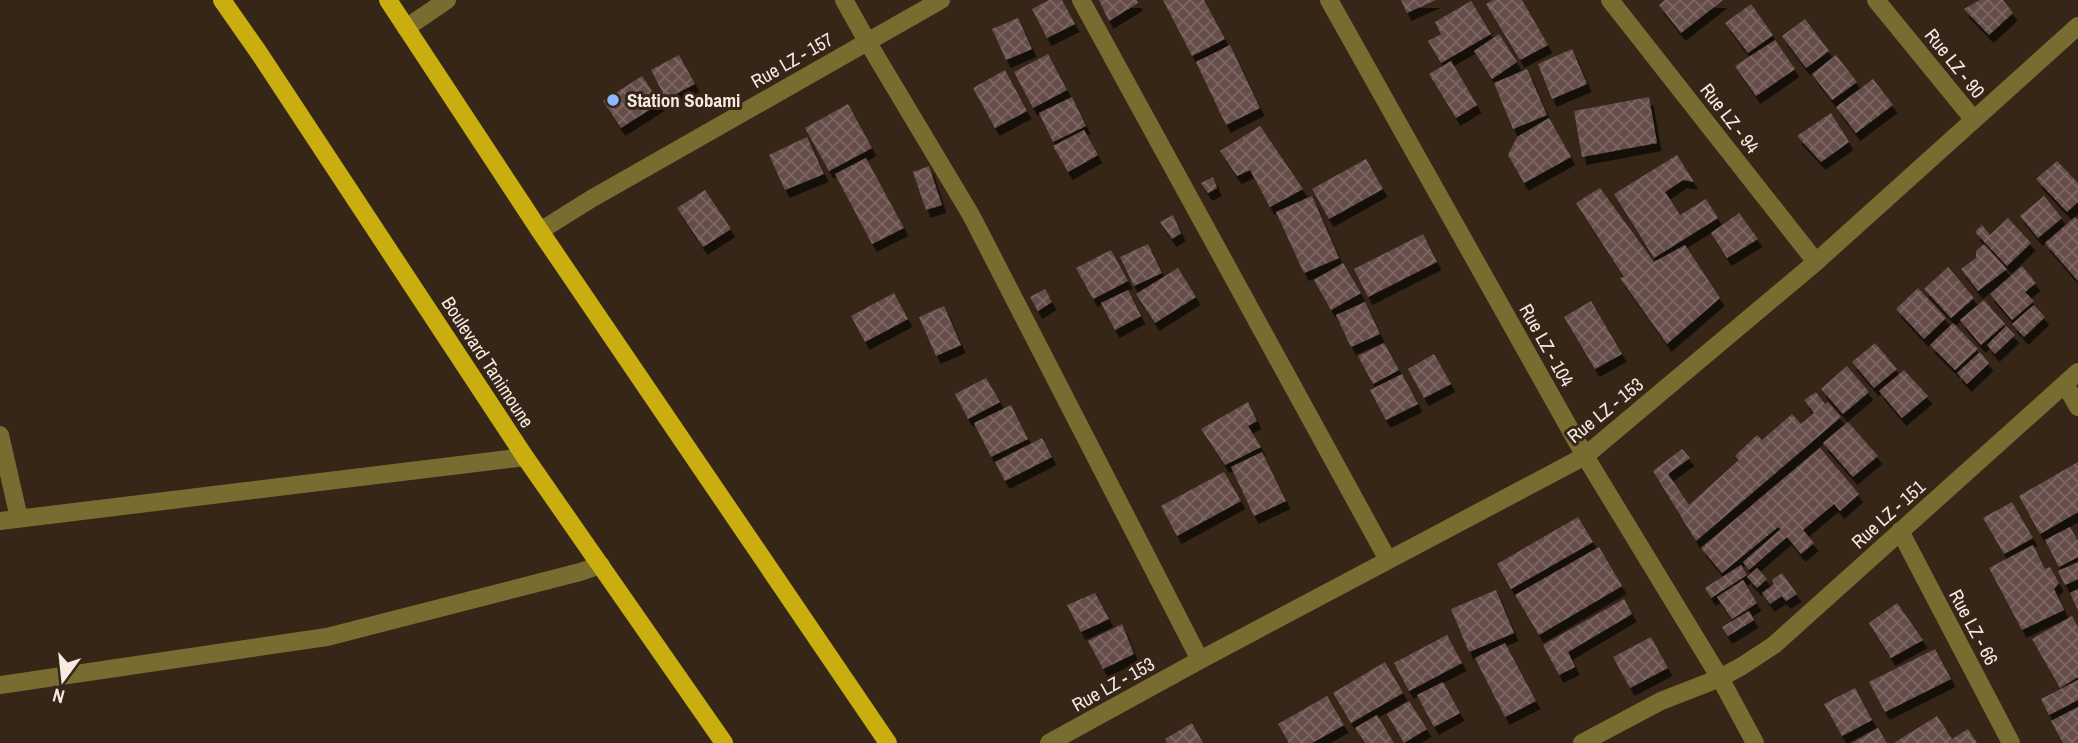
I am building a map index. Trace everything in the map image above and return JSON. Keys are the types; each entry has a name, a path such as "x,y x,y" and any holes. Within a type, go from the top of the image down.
{"main road":[{"name":"Boulevard Tanimoune","path":"222,0 526,457 724,743"},
{"path":"388,0 540,231 888,743"}],"street":[{"path":"406,28 447,0"},
{"path":"844,0 971,215 1200,660"},
{"name":"Rue LZ - 157","path":"540,231 941,0"},
{"path":"1081,0 1388,560"},
{"name":"Rue LZ - 104","path":"1329,0 1585,456 1720,678 1755,743"},
{"name":"Rue LZ - 94","path":"1610,0 1816,262"},
{"name":"Rue LZ - 90","path":"1877,0 1973,120"},
{"name":"Rue LZ - 153","path":"1049,743 1585,456 1816,262 2078,26"},
{"path":"2072,378 2078,407"},
{"name":"Rue LZ - 151","path":"1582,743 1661,701 1720,678 1774,645 2072,378"},
{"path":"0,435 19,519"},
{"path":"0,521 526,457"},
{"name":"Rue LZ - 66","path":"1900,531 2011,743"},
{"path":"0,685 327,637 601,565"}],"building":[{"path":"1049,0 1062,0 1075,24 1047,38 1032,9"},
{"path":"1099,0 1137,0 1138,3 1109,21"},
{"path":"1163,0 1204,0 1225,39 1192,56"},
{"path":"1401,0 1436,0 1407,13"},
{"path":"1493,0 1522,0 1548,45 1520,60 1486,4"},
{"path":"1665,0 1723,0 1681,33 1659,5"},
{"path":"1980,0 2003,0 2013,13 1989,35 1964,9"},
{"path":"1471,1 1491,34 1441,63 1428,41 1441,34 1435,22"},
{"path":"1751,4 1773,35 1748,53 1725,23"},
{"path":"1018,18 1032,49 1006,60 992,29"},
{"path":"1805,19 1829,51 1806,68 1782,36"},
{"path":"1499,34 1517,62 1492,79 1474,51"},
{"path":"1775,40 1795,69 1756,96 1735,66"},
{"path":"1230,45 1260,108 1226,125 1196,62"},
{"path":"1572,49 1587,84 1552,99 1538,64"},
{"path":"1048,54 1067,90 1033,108 1014,72"},
{"path":"679,55 695,84 666,99 651,70"},
{"path":"1836,55 1857,82 1832,100 1812,74"},
{"path":"1451,61 1477,105 1456,118 1429,74"},
{"path":"1527,69 1547,115 1513,129 1494,83"},
{"path":"1005,70 1027,111 995,128 973,88"},
{"path":"642,76 660,103 621,128 603,101"},
{"path":"1873,79 1893,105 1856,133 1836,107"},
{"path":"1072,97 1086,126 1053,142 1039,113"},
{"path":"1649,97 1657,143 1582,157 1574,111"},
{"path":"848,104 872,148 829,171 805,128"},
{"path":"1831,113 1849,142 1821,162 1797,136"},
{"path":"1549,118 1571,157 1524,183 1508,155 1517,137"},
{"path":"1260,126 1303,189 1270,207 1250,170 1237,176 1220,151"},
{"path":"1084,130 1098,155 1068,172 1053,146"},
{"path":"807,137 824,174 785,190 769,155"},
{"path":"1677,155 1694,182 1683,180 1665,192 1680,215 1706,199 1718,218 1654,258 1614,194"},
{"path":"866,158 904,228 872,244 835,174"},
{"path":"1366,159 1383,189 1329,219 1312,189"},
{"path":"2057,161 2078,183 2078,202 2067,212 2036,179"},
{"path":"929,166 942,205 926,210 913,172"},
{"path":"1213,177 1217,188 1208,193 1201,183"},
{"path":"1600,188 1654,262 1685,245 1720,298 1667,344 1620,278 1624,277 1576,203"},
{"path":"705,190 731,229 703,247 677,208"},
{"path":"1312,196 1339,258 1304,273 1276,212"},
{"path":"2044,196 2062,218 2038,238 2020,216"},
{"path":"1739,213 1758,239 1727,258 1711,233"},
{"path":"1173,215 1181,233 1172,239 1160,222"},
{"path":"2075,217 2078,220 2078,281 2045,243"},
{"path":"2008,218 2031,243 2007,266 1975,232 1982,225 1990,235"},
{"path":"1423,234 1437,262 1368,297 1354,269"},
{"path":"1148,244 1162,273 1134,286 1120,257"},
{"path":"1984,244 2007,269 1978,291 1961,269 1976,258 1976,251"},
{"path":"1111,250 1128,281 1093,299 1076,268"},
{"path":"1343,263 1361,293 1331,310 1314,280"},
{"path":"2022,266 2036,283 2025,292 2034,301 2012,320 1990,294"},
{"path":"1948,267 1974,298 1951,318 1924,289"},
{"path":"1178,268 1196,297 1155,323 1136,294"},
{"path":"1918,288 1946,318 1924,339 1896,309"},
{"path":"1045,289 1052,302 1038,311 1030,297"},
{"path":"1128,290 1141,316 1115,330 1101,303"},
{"path":"894,293 908,319 865,342 851,316"},
{"path":"1984,300 2005,324 1981,345 1960,320"},
{"path":"1591,301 1622,354 1595,369 1564,317"},
{"path":"1365,302 1380,334 1351,347 1336,315"},
{"path":"2034,305 2045,317 2024,337 2012,324"},
{"path":"944,306 961,345 936,356 919,317"},
{"path":"1953,323 1978,349 1955,370 1930,345"},
{"path":"2006,326 2015,335 1995,354 1987,345"},
{"path":"1384,343 1399,370 1373,384 1358,356"},
{"path":"1875,343 1897,369 1874,388 1852,362"},
{"path":"1980,352 1989,363 1967,384 1957,373"},
{"path":"1434,354 1451,384 1424,398 1408,369"},
{"path":"1847,366 1869,392 1843,414 1821,389"},
{"path":"1904,370 1928,396 1902,418 1879,391"},
{"path":"1402,374 1418,404 1386,420 1370,390"},
{"path":"986,378 1000,402 968,419 955,394"},
{"path":"1816,392 1825,404 1828,402 1841,417 1696,541 1653,471 1682,449 1690,458 1668,474 1689,505 1739,460 1735,456 1757,435 1762,440 1792,414 1801,424 1814,413 1804,400"},
{"path":"1248,402 1257,421 1248,426 1261,447 1225,465 1201,429"},
{"path":"1011,405 1028,439 991,457 974,423"},
{"path":"1848,422 1878,456 1853,477 1823,443"},
{"path":"1042,438 1052,457 1005,481 995,462"},
{"path":"1820,448 1859,494 1840,511 1834,504 1803,530 1814,543 1801,554 1787,537 1749,570 1743,562 1781,529 1778,527 1722,573 1701,548"},
{"path":"1262,452 1286,501 1254,516 1231,467"},
{"path":"2078,462 2078,512 2040,534 2019,496"},
{"path":"1224,472 1241,501 1177,536 1161,506"},
{"path":"2012,502 2033,538 2004,554 1983,518"},
{"path":"1578,517 1593,542 1511,589 1497,564"},
{"path":"2070,527 2078,541 2078,557 2059,567 2045,540"},
{"path":"2033,545 2045,569 2050,567 2059,583 2054,589 2064,610 2022,630 1989,568"},
{"path":"1599,547 1622,586 1539,635 1515,595"},
{"path":"2078,562 2078,579 2065,585 2058,571"},
{"path":"1741,565 1747,575 1711,598 1705,588"},
{"path":"1757,568 1767,579 1757,588 1747,577"},
{"path":"1782,573 1797,594 1786,601 1782,596 1770,604 1762,593 1774,584 1772,580"},
{"path":"1743,580 1757,603 1732,619 1717,597"},
{"path":"2078,589 2078,610 2070,593"},
{"path":"1496,590 1514,633 1469,652 1451,609"},
{"path":"1095,593 1109,619 1081,632 1067,605"},
{"path":"1624,599 1632,614 1568,652 1575,667 1559,675 1543,645"},
{"path":"1897,603 1923,640 1891,658 1869,623"},
{"path":"1749,611 1754,620 1728,636 1722,627"},
{"path":"2072,616 2078,627 2078,677 2060,688 2032,639"},
{"path":"1122,624 1134,654 1103,669 1088,641"},
{"path":"1447,635 1462,663 1409,691 1394,663"},
{"path":"1651,637 1668,668 1630,688 1613,657"},
{"path":"1505,643 1536,701 1505,717 1475,658"},
{"path":"1935,649 1951,679 1885,712 1869,682"},
{"path":"1385,662 1403,693 1351,723 1333,693"},
{"path":"2078,680 2078,700 2049,715 2041,699"},
{"path":"1443,682 1460,713 1434,727 1417,695"},
{"path":"1855,688 1872,720 1842,736 1824,704"},
{"path":"1327,696 1344,725 1312,743 1289,743 1278,724"},
{"path":"1409,701 1427,729 1404,743 1387,714"},
{"path":"2078,707 2078,743 2063,743 2051,721"},
{"path":"1377,715 1394,743 1365,743 1355,728"},
{"path":"1937,716 1952,739 1968,729 1977,743 1894,743"},
{"path":"1192,723 1203,743 1167,743 1165,739"},
{"path":"1878,728 1887,743 1852,743"}],"place":[{"name":"Station Sobami","path":"613,100"}]}
